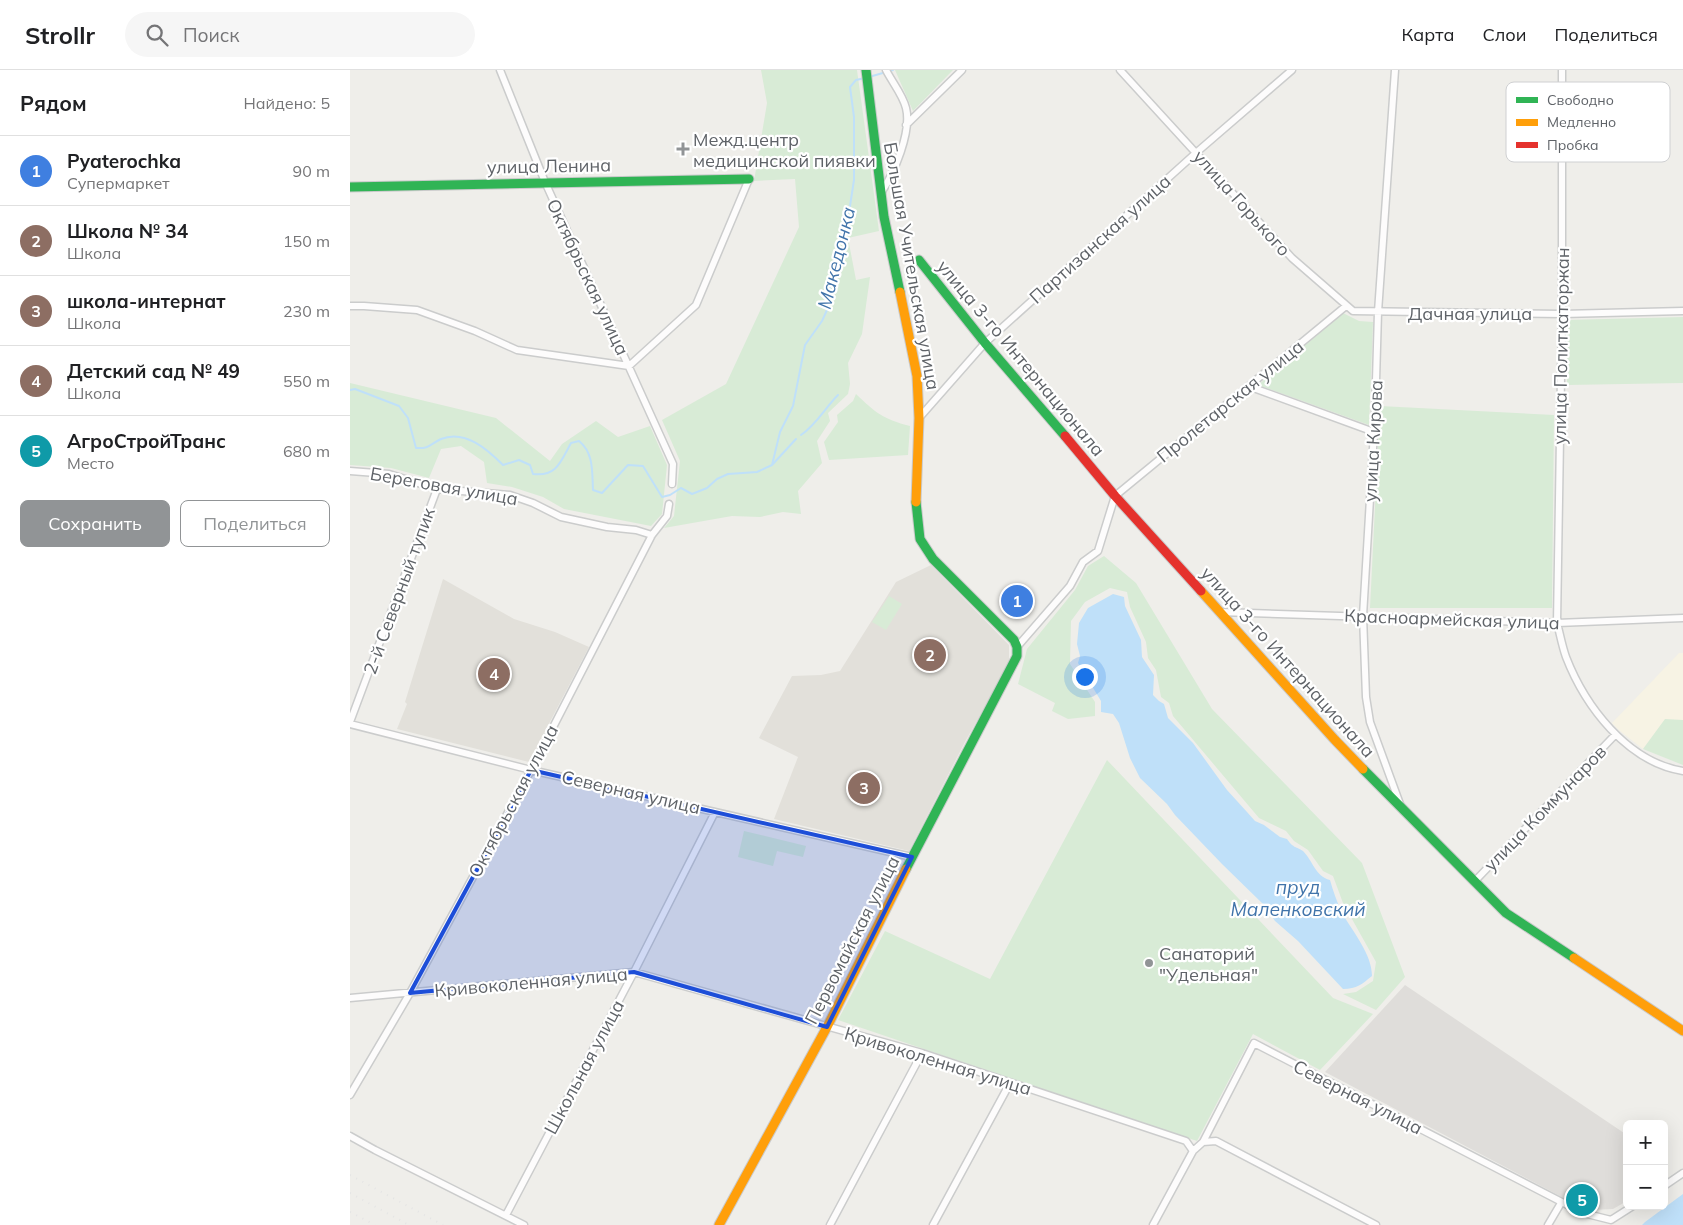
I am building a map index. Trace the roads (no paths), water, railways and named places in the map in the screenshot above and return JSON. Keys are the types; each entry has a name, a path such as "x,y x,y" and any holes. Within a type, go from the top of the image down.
{"street":[{"name":"Октябрьская улица","path":"500,70 545,182 673,464 672,484"},
{"name":"Большая Учительская улица","path":"866,70 884,217 917,376 919,418 916,511 920,539 933,559 1014,640 1017,648"},
{"path":"881,193 899,158 906,125 906,108 886,70"},
{"path":"906,125 962,70"},
{"name":"улица Горького","path":"1120,70 1292,258 1353,311 1378,312"},
{"name":"Партизанская улица","path":"919,418 985,343 1197,152 1292,70"},
{"name":"улица Кирова","path":"1395,70 1378,312 1374,432 1364,616 1366,696 1370,722 1400,806"},
{"name":"улица Политкаторжан","path":"1562,162 1562,314 1557,623 1566,656 1582,691 1592,707 1615,734 1640,754 1661,764 1683,771"},
{"name":"улица Ленина","path":"350,187 749,179"},
{"path":"350,306 417,310 475,331 517,350 629,366 696,305 749,179"},
{"name":"улица 3-го Интернационала","path":"919,260 985,343 1021,382 1115,496 1335,740 1474,882 1506,913 1683,1031"},
{"name":"Пролетарская улица","path":"1115,496 1346,306"},
{"name":"Дачная улица","path":"1378,312 1562,314 1683,310"},
{"path":"1248,386 1374,432"},
{"name":"Береговая улица","path":"350,472 389,474 437,488 510,495 533,503 561,517 636,530 652,536"},
{"name":"2-й Северный тупик","path":"350,723 437,488"},
{"path":"1017,648 1070,586 1083,562 1098,551 1115,496"},
{"name":"Октябрьская улица","path":"350,1095 410,993 531,770 652,536 666,516 669,504"},
{"name":"Красноармейская улица","path":"1220,612 1557,623 1683,618"},
{"name":"Первомайская улица","path":"718,1225 826,1027 912,857 1012,668 1017,656 1017,648"},
{"name":"Северная улица","path":"350,723 531,770 912,857"},
{"name":"улица Коммунаров","path":"1474,882 1615,734"},
{"name":"Школьная улица","path":"506,1215 634,972 715,812"},
{"name":"Кривоколенная улица","path":"350,998 634,972 922,1053 1186,1141 1193,1151"},
{"name":"Северная улица","path":"1203,1142 1254,1043 1561,1203"},
{"path":"830,1225 922,1053"},
{"path":"933,1225 1010,1083"},
{"path":"350,1136 374,1150 524,1225"},
{"path":"1153,1225 1193,1151 1203,1142 1216,1141 1376,1225"},
{"path":"1668,1183 1683,1173"},
{"path":"1548,1225 1561,1203 1583,1213 1611,1220 1627,1210"}],"water":[{"name":"пруд Маленковский","path":"1113,594 1124,597 1125,606 1141,640 1142,657 1154,675 1153,695 1164,704 1168,718 1193,743 1227,790 1255,821 1280,837 1287,839 1293,846 1303,851 1318,872 1330,880 1342,913 1361,943 1369,960 1372,976 1362,984 1343,989 1298,941 1275,921 1263,904 1140,778 1130,758 1119,723 1113,714 1101,712 1101,701 1078,663 1080,656 1077,644 1079,623 1088,608"},
{"path":"1683,1194 1683,1225 1642,1225 1661,1210 1668,1210 1668,1205"}],"waterway":[{"name":"Македонка","path":"869,77 893,70"},
{"name":"Македонка","path":"350,390 355,389 399,406 408,418 416,448 427,447 441,439 459,437 467,439 483,448 503,465 519,460 530,465 533,474 541,474 553,470 561,462 571,443 579,441 590,457 593,490 602,493 628,465 643,466 662,497 670,495 681,488 692,494 707,488 717,479 728,474 757,472 772,465 780,432 793,406 805,345 822,321 827,310 832,268 850,206 854,180 854,117 850,87 856,80 865,78"},
{"path":"801,435 838,395"},
{"path":"772,465 796,439"}],"railway":[{"path":"350,1175 443,1225"},
{"path":"350,1193 409,1225"},
{"path":"350,1212 375,1225"}],"place":[{"name":"Межд.центр медицинской пиявки","path":"683,149"},
{"name":"Pyaterochka","path":"1017,601"},
{"name":"Школа № 34","path":"930,655"},
{"name":"Детский сад № 49","path":"494,674"},
{"name":"школа-интернат","path":"864,788"},
{"name":"Санаторий \"Удельная\"","path":"1149,963"},
{"name":"АгроСтройТранс","path":"1582,1200"}]}
